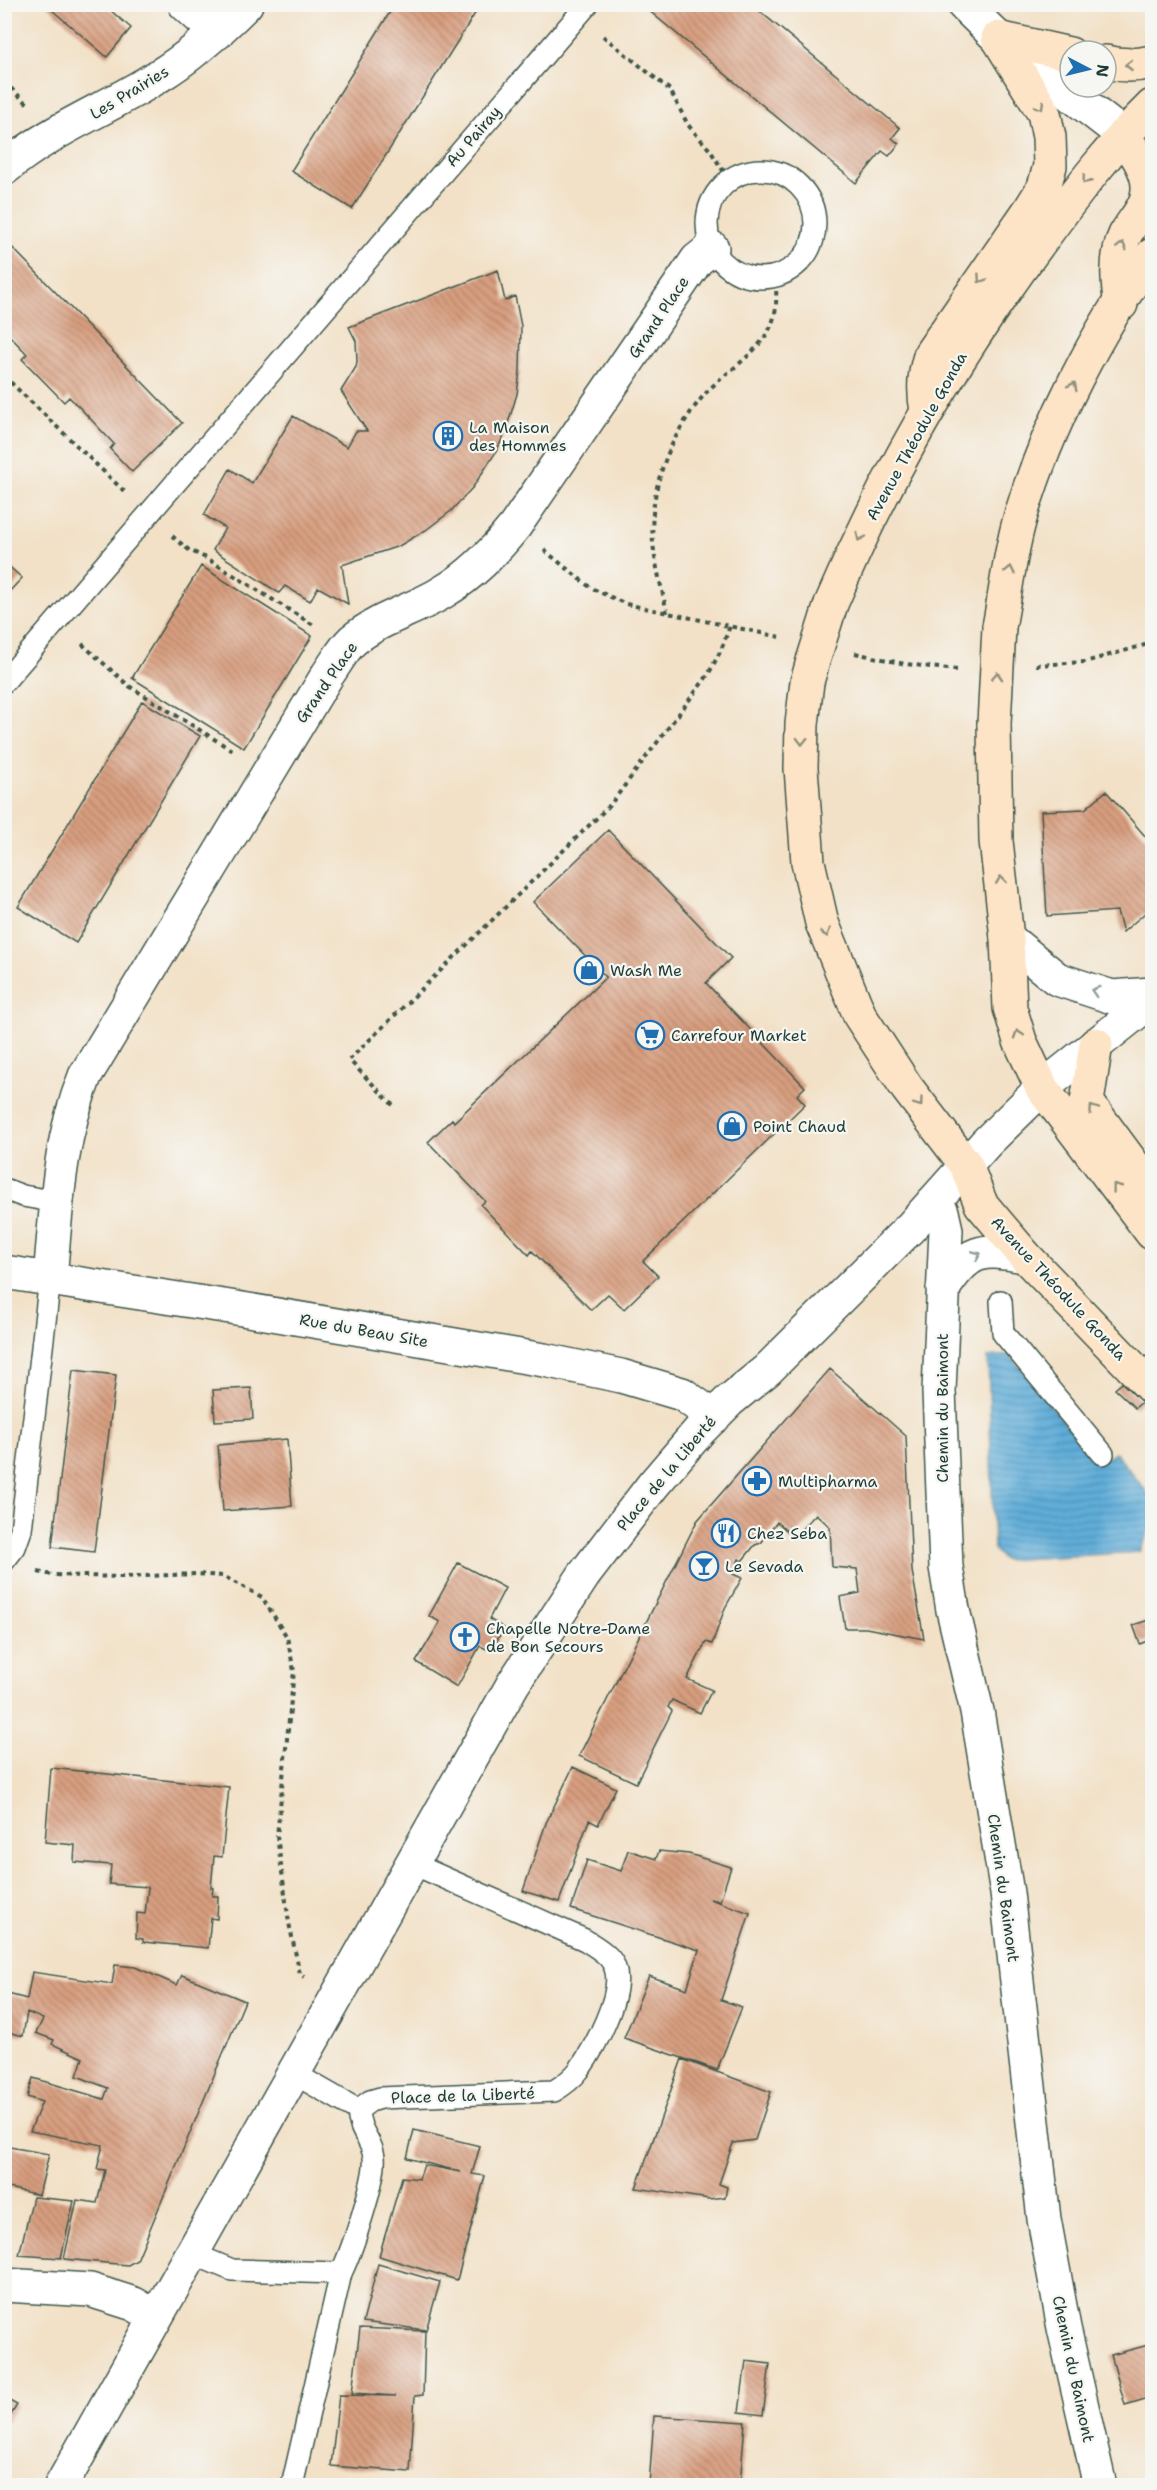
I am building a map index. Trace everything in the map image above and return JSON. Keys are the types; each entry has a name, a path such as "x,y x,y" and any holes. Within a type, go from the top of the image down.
{"main road":[{"path":"998,38 1058,51"},
{"path":"927,411 923,393 925,371 931,353 1031,208 1044,187 1050,166 1049,137 1044,113 998,38"},
{"path":"1118,65 1140,65 1152,62"},
{"name":"Avenue Théodule Gonda","path":"1152,106 1138,137 1017,272 971,339 927,411 875,506 831,604 807,682 802,724 803,817 808,862 822,923 865,1023 907,1088 966,1165 981,1204 1025,1256 1152,1388"},
{"path":"1121,304 1118,266 1121,249 1124,237 1143,209 1148,189 1138,137"},
{"path":"1152,255 1074,384 1037,468 1020,517 999,627 994,724 996,841 1007,938 1010,1008 1020,1041 1042,1088 1152,1233"},
{"path":"1096,1044 1087,1102 1152,1190"}],"street":[{"path":"184,4 217,33"},
{"name":"Les Prairies","path":"4,169 24,152 159,76 217,33 246,4"},
{"path":"963,4 998,38 1138,137"},
{"name":"Grand Place","path":"50,1278 64,1139 86,1076 328,674 348,646 379,622 412,609 444,591 478,567 498,547 522,516 697,260 712,248"},
{"path":"1007,938 1057,979 1112,997 1152,994"},
{"name":"Place de la Liberté","path":"61,2486 513,1684 584,1575 653,1485 700,1430 768,1370 911,1227 966,1165 1042,1088 1152,1000"},
{"name":"Chemin du Baimont","path":"932,1203 942,1212 946,1230 939,1391 946,1567 953,1610 977,1712 1007,1893 1044,2220 1100,2486"},
{"path":"943,1289 956,1269 970,1258 985,1251 1025,1256"},
{"name":"Rue du Beau Site","path":"4,1272 533,1359 621,1376 682,1394 714,1417"},
{"path":"4,2285 90,2290 134,2304 156,2317"}],"lane":[{"name":"Au Pairay","path":"148,515 583,10"},
{"path":"765,170 784,174 799,185 810,200 815,219 814,238 806,255 793,269 776,277 761,279 746,277 720,261 707,234 707,218 718,190 729,180 747,171 765,170"},
{"path":"4,682 148,515"},
{"path":"4,1189 22,1196 57,1202"},
{"path":"7,1557 15,1547 21,1530 50,1278"},
{"path":"1001,1301 1003,1333 1103,1454"},
{"name":"Place de la Liberté","path":"358,2110 370,2101 380,2098 554,2091 578,2071 588,2055 609,2011 615,1990 615,1968 604,1952 585,1940 411,1863"},
{"path":"292,2486 341,2273 351,2252 375,2159 359,2124 358,2110 293,2073"},
{"path":"191,2253 231,2270 341,2273"}],"path":[{"path":"583,10 670,90 688,125 710,150 729,180"},
{"path":"667,613 653,537 654,505 662,466 677,434 705,394 757,347 764,337 775,313 776,277"},
{"path":"4,376 148,515 189,550 206,558 348,646"},
{"path":"57,621 129,686 268,772"},
{"path":"393,1105 349,1060 610,805 708,675 721,651 730,627"},
{"path":"7,1557 36,1572 52,1575 121,1577 196,1574 223,1576 262,1597 287,1637 294,1671 278,1836 289,1923 300,1974 335,1997"}],"water":[{"path":"1010,1355 1097,1463 1116,1453 1152,1499 1152,1525 1139,1552 1003,1560 994,1550 988,1357"}],"building":[{"path":"45,4 103,4 131,28 107,57"},
{"path":"395,4 481,4 352,209 291,171"},
{"path":"641,4 751,4 900,128 892,138 899,144 889,156 882,151 856,183"},
{"path":"6,241 182,423 132,472 110,449 114,444 82,410 69,397 64,402 22,359 27,354 4,330"},
{"name":"La Maison des Hommes","path":"498,270 505,301 515,296 521,326 517,394 505,433 496,452 473,487 451,511 426,530 399,546 342,565 348,604 318,587 310,601 285,586 279,593 213,550 225,528 204,515 230,469 252,483 293,416 347,447 356,431 367,431 341,391 356,367 357,361 356,341 349,327"},
{"path":"4,562 22,578 4,597"},
{"path":"201,566 312,636 244,748 132,678"},
{"path":"142,701 200,736 76,943 18,907"},
{"path":"1106,791 1152,844 1152,907 1123,932 1117,911 1047,916 1041,811 1085,809"},
{"name":"Carrefour Market","path":"608,830 731,958 706,983 805,1087 797,1095 805,1104 643,1261 658,1276 624,1309 608,1294 591,1310 532,1251 529,1255 481,1205 485,1201 428,1142 452,1119 454,1122 606,977 533,902"},
{"path":"1152,1094 1152,1106 1147,1100"},
{"path":"830,1369 906,1436 912,1571 924,1639 866,1628 845,1628 840,1597 860,1593 857,1569 832,1567 830,1527 816,1514 794,1537 777,1522 761,1543 755,1545 742,1561 739,1559 733,1574 742,1578 725,1608 712,1644 706,1642 687,1679 712,1690 700,1713 672,1700 668,1707 672,1711 636,1783 579,1756 697,1521"},
{"path":"73,1370 116,1375 94,1552 52,1547"},
{"path":"1122,1383 1142,1402 1135,1408 1115,1389"},
{"path":"251,1388 253,1419 215,1421 213,1390"},
{"path":"287,1439 292,1506 223,1511 218,1445"},
{"name":"Chapelle Notre-Dame de Bon Secours","path":"458,1563 505,1588 489,1619 504,1628 491,1651 480,1646 457,1687 416,1662 440,1622 429,1616"},
{"path":"1152,1619 1152,1639 1140,1644 1133,1625"},
{"path":"573,1767 616,1788 598,1825 589,1820 559,1902 523,1891 546,1823"},
{"path":"51,1768 229,1787 222,1857 214,1856 211,1888 213,1888 212,1896 218,1896 217,1919 211,1918 208,1948 143,1942 143,1939 136,1938 137,1913 145,1914 148,1887 109,1884 111,1865 74,1862 75,1845 45,1842"},
{"path":"628,1850 656,1859 659,1851 689,1854 731,1867 720,1901 710,1899 750,1913 721,2000 742,2007 717,2070 624,2038 649,1976 687,1989 699,1950 571,1909 587,1860 621,1871"},
{"path":"115,1965 135,1967 177,1985 182,1975 245,2001 137,2260 128,2265 64,2259 77,2200 97,2203 105,2170 97,2169 103,2145 30,2131 42,2102 27,2097 33,2078 104,2099 108,2088 77,2076 83,2058 52,2044 54,2040 36,2033 43,2019 27,2012 23,2036 4,2031 4,1993 27,1999 32,1972 112,1984"},
{"path":"682,2059 771,2092 755,2140 733,2143 719,2184 727,2187 725,2197 709,2199 636,2188"},
{"path":"414,2130 480,2146 472,2174 485,2176 457,2280 379,2256 402,2177 419,2179 424,2165 461,2172 407,2158"},
{"path":"4,2146 49,2154 39,2195 4,2187"},
{"path":"33,2197 74,2201 61,2258 19,2255"},
{"path":"378,2264 440,2282 426,2330 363,2322"},
{"path":"360,2328 425,2331 423,2395 415,2396 410,2472 331,2466 339,2395 396,2396 352,2393"},
{"path":"1152,2344 1152,2397 1125,2405 1111,2355"},
{"path":"746,2361 770,2364 763,2415 739,2412"},
{"path":"4,2398 17,2405 4,2426"},
{"path":"654,2416 745,2422 740,2486 649,2486"}],"place":[{"name":"La Maison des Hommes","path":"448,436"},
{"name":"Wash Me","path":"589,970"},
{"name":"Carrefour Market","path":"650,1035"},
{"name":"Point Chaud","path":"732,1126"},
{"name":"Multipharma","path":"757,1481"},
{"name":"Chez Seba","path":"726,1533"},
{"name":"Le Sevada","path":"704,1566"},
{"name":"Chapelle Notre-Dame de Bon Secours","path":"465,1637"}]}
